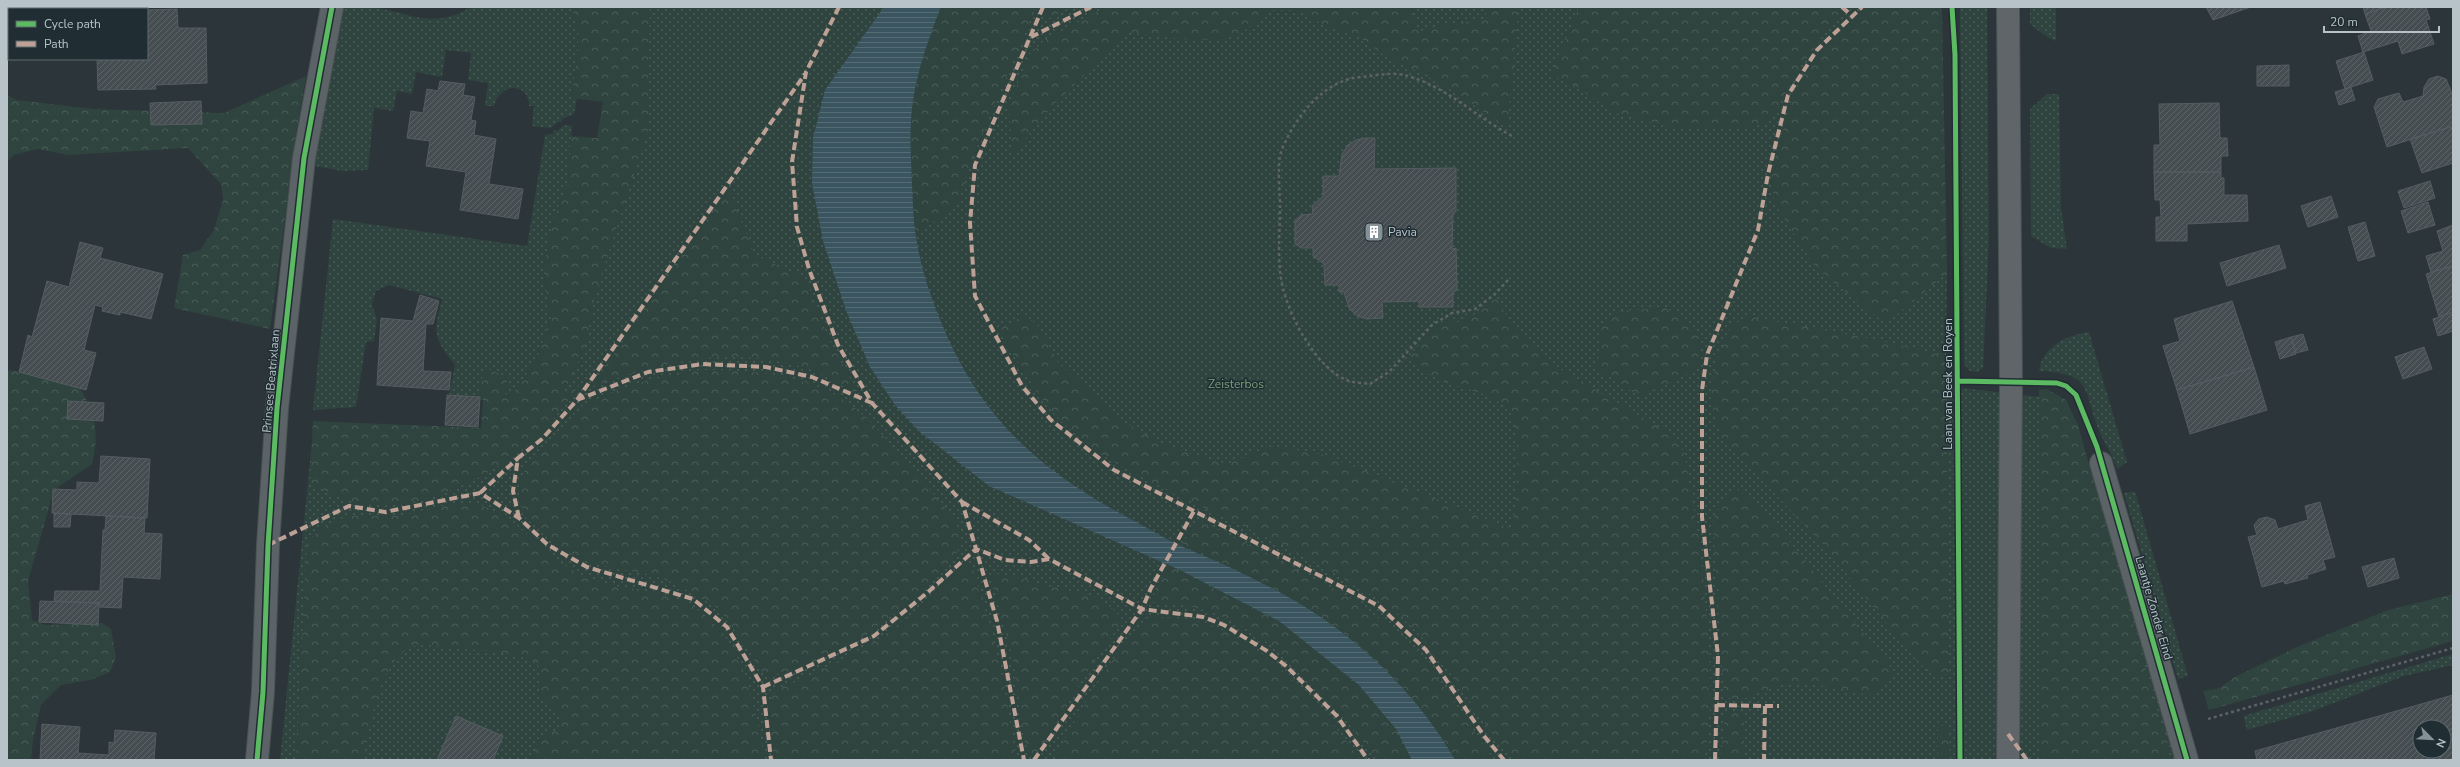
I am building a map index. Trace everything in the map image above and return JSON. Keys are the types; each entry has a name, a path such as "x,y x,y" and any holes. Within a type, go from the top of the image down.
{"main road":[{"path":"2008,7 2011,381 2008,760"}],"street":[{"name":"Prinses Beatrixlaan","path":"257,760 263,692 268,545 277,408 304,158 332,7"},
{"name":"Laantje Zonder Eind","path":"2101,463 2179,727 2187,760"}],"path":[{"path":"1508,280 1494,295 1474,309 1452,313 1432,325 1389,372 1370,384 1349,381 1330,369 1315,353 1294,318 1285,293 1280,271 1281,154 1307,109 1324,92 1346,79 1388,73 1411,76 1439,88 1488,123 1512,136"},
{"path":"2179,727 2453,648"}],"green space":[{"path":"7,7 20,7 8,8 7,56"},
{"path":"343,7 371,7 410,16 432,19 444,18 457,14 471,7 571,7 579,30 576,66 571,97 577,99 574,114 562,119 561,122 558,122 550,128 532,126 534,106 529,106 528,98 524,92 520,89 514,88 502,92 497,98 494,106 485,106 488,83 468,80 471,53 446,50 442,77 416,72 412,94 397,91 393,111 374,108 368,170 342,171 315,166"},
{"path":"571,7 650,7 648,130 595,296 586,342 572,378 560,394 579,385 546,427 523,449 487,473 466,484 445,492 402,504 380,505 352,502 310,484 313,421 481,428 483,400 478,384 488,369 507,377 506,398 514,392 537,359 551,318 543,270 554,217 568,184 571,136 597,138 603,102 571,98 576,66 579,30"},
{"name":"Zeisterbos","path":"620,7 1916,7 1918,297 1947,273 1946,356 1918,350 1918,383 2066,400 2191,760 280,760 312,442 459,441 559,395"},
{"path":"941,7 1036,7 980,139 959,199 941,218 914,234 910,150 913,100 924,53"},
{"path":"1048,7 1071,7 1042,22"},
{"path":"1106,7 1410,7 1419,32 1450,23 1485,20 1487,7 1519,7 1507,128 1455,92 1421,73 1388,58 1359,37 1328,27 1296,10 1272,10 1240,34 1221,40 1178,39 1127,32 1051,108 1012,155 1009,105 1029,55 1045,40"},
{"path":"1579,7 1854,7 1835,19 1801,66 1772,118 1753,128 1675,128 1615,113 1575,86 1551,75"},
{"path":"1868,7 1942,7 1947,273 1886,324 1815,267 1774,202 1772,175 1776,154 1794,93 1807,68 1832,40"},
{"path":"1960,7 1987,7 1989,240 1983,368 1977,372 1970,371 1964,364"},
{"path":"2030,7 2056,7 2056,41 2047,37 2030,24"},
{"path":"306,76 297,128 270,329 174,308 183,255 200,250 214,230 223,200 221,184 188,148 68,155 38,149 14,155 7,162 7,95 16,100 94,109 224,113"},
{"path":"2047,94 2059,94 2061,207 2067,249 2051,248 2031,236 2030,109"},
{"path":"564,125 572,126 568,184 554,217 543,270 551,318 537,359 514,392 505,398 478,384 483,400 449,394 455,365 442,348 436,328 442,299 389,285 376,291 372,304 377,320 374,341 366,342 356,407 313,410 333,219 527,246 545,135 553,134 554,130 557,131"},
{"path":"728,188 755,255 806,279 829,340 857,391 855,393 827,377 809,369 780,362 753,358 726,357 674,363 647,369 593,386 703,221"},
{"path":"1496,298 1511,322 1560,369 1664,430 1684,452 1700,546 1709,644 1711,701 1705,760 1513,760 1427,644 1411,626 1389,606 1308,559 1260,534 1161,487 1122,466 1086,443 1063,423 1045,402 1028,379 998,330 1025,315 1037,324 1058,362 1122,421 1155,440 1188,453 1227,464 1271,446 1325,455 1512,529 1517,484 1517,446 1512,416 1506,407 1499,402 1490,397 1438,379 1409,357 1435,325 1444,321 1460,322 1477,313"},
{"path":"1664,308 1675,312 1691,324 1699,339 1700,358 1697,369 1641,397 1597,369 1602,326 1618,311"},
{"path":"1746,316 1878,340 1946,356 1949,672 1941,678 1929,672 1917,661 1819,540 1722,439 1710,396 1718,356 1731,327"},
{"path":"2089,332 2127,462 2117,469 2095,420 2088,396 2079,381 2070,376 2039,371 2045,355 2050,349 2064,339"},
{"path":"7,370 73,378 90,408 96,439 92,464 54,490 28,581 32,620 46,625 102,623 111,629 116,657 110,672 90,680 61,685 41,705 33,740 31,760 7,760"},
{"path":"699,370 738,371 777,375 815,386 850,404 880,432 948,511 960,537 959,549 922,590 903,607 862,637 816,661 793,670 770,676 757,668 750,651 718,608 672,582 647,574 598,565 577,557 558,547 526,518 521,504 520,486 526,467 582,406 609,393 649,380"},
{"path":"2047,389 2066,400 2078,425 2171,760 2039,760 2039,390"},
{"path":"1736,488 1775,523 1897,675 1874,695 1854,693 1811,683 1780,685 1746,698 1724,698 1713,524 1716,512"},
{"path":"2135,491 2188,676 2178,679 2124,493"},
{"path":"474,503 496,511 516,525 560,562 580,574 602,583 664,595 690,605 710,620 726,638 738,660 748,684 755,709 765,760 529,760 545,732 556,731 561,725 562,715 545,703 541,695 538,663 501,653 418,645 402,653 392,664 384,679 373,714 364,760 296,760 307,541 324,527 347,516 399,516 450,504"},
{"path":"1201,521 1344,594 1402,635 1422,655 1494,760 1455,760 1418,706 1344,634 1300,605 1205,554 1182,546 1193,524"},
{"path":"966,565 973,569 994,640 1004,687 1015,760 774,760 767,705 777,689 810,676 878,640 927,602"},
{"path":"1169,566 1279,621 1309,644 1359,685 1396,729 1412,760 1377,760 1322,693 1279,652 1256,635 1231,621 1204,610 1178,604 1153,602 1155,589"},
{"path":"995,574 1013,576 1097,598 1115,610 1123,620 1087,672 1056,723 1039,760 1035,760 1025,744 1013,659 991,580"},
{"path":"2453,594 2453,641 2209,710 2203,691 2219,688 2235,677 2299,646 2388,610"},
{"path":"1147,617 1182,619 1208,624 1238,638 1259,651 1297,684 1314,702 1346,740 1360,760 1054,760 1074,722 1096,686 1120,650"},
{"path":"2453,654 2453,665 2404,676 2310,712 2247,730 2243,716"},
{"path":"1725,712 1744,712 1744,760 1721,760"},
{"path":"1938,722 1949,731 1950,760 1938,760"}],"water":[{"path":"884,7 941,7 924,53 913,100 911,140 914,223 923,270 938,314 960,363 979,393 1000,420 1023,444 1048,466 1075,486 1106,505 1183,547 1225,565 1287,596 1344,634 1376,661 1406,692 1420,708 1455,760 1412,760 1396,729 1359,685 1279,621 1180,570 989,486 920,432 895,405 870,367 847,313 823,241 812,183 813,138 825,90"}],"building":[{"path":"2206,7 2251,7 2213,20"},
{"path":"2363,7 2386,7 2365,14"},
{"path":"2386,7 2426,7 2430,19 2426,20 2434,44 2402,54 2398,41 2363,52 2358,36 2371,31 2365,14"},
{"path":"177,9 178,28 206,28 207,83 155,85 156,89 98,90 97,60 148,60 148,10"},
{"path":"2364,52 2373,80 2345,89 2336,61"},
{"path":"2289,65 2289,86 2257,86 2257,66"},
{"path":"2438,76 2446,79 2453,96 2453,126 2387,147 2374,107 2378,99 2399,93 2403,102 2423,96 2424,87 2429,79"},
{"path":"440,81 465,84 463,95 475,97 471,120 476,121 474,135 496,139 489,184 523,189 518,219 460,210 466,172 426,166 430,141 407,138 411,111 423,113 427,89 438,91"},
{"path":"2351,87 2355,100 2339,105 2335,92"},
{"path":"201,101 202,124 151,125 150,103"},
{"path":"2219,103 2220,138 2227,138 2228,156 2221,156 2221,172 2154,172 2154,145 2160,145 2159,104"},
{"path":"2453,126 2453,163 2422,173 2410,139"},
{"name":"Pavia","path":"1375,138 1374,169 1456,168 1456,212 1453,212 1452,249 1456,248 1457,288 1456,291 1453,291 1453,307 1419,307 1419,301 1382,302 1383,318 1367,319 1357,316 1349,308 1344,292 1339,292 1339,285 1325,285 1324,264 1313,256 1313,248 1301,248 1295,244 1295,220 1301,215 1313,214 1312,206 1323,196 1323,176 1339,176 1342,154 1348,145 1356,140"},
{"path":"2154,172 2221,172 2221,178 2224,178 2224,195 2247,195 2248,221 2187,224 2187,241 2156,241 2156,217 2161,217 2160,200 2155,200"},
{"path":"2430,181 2435,198 2404,208 2398,191"},
{"path":"2331,196 2338,217 2308,227 2301,206"},
{"path":"2428,202 2435,225 2408,233 2401,211"},
{"path":"2365,222 2375,256 2358,261 2348,227"},
{"path":"2453,225 2453,266 2431,272 2426,256 2443,251 2437,231"},
{"path":"80,242 103,248 100,258 163,274 151,319 120,312 120,315 102,311 103,307 95,305 84,350 96,353 86,390 19,372 28,335 32,337 47,281 69,287"},
{"path":"2279,245 2286,268 2227,286 2220,263"},
{"path":"2453,266 2453,312 2439,317 2426,274"},
{"path":"420,295 439,301 433,324 426,324 423,371 451,372 449,390 377,385 381,318 413,321"},
{"path":"2232,301 2254,367 2177,390 2163,346 2180,341 2174,319"},
{"path":"2453,312 2453,331 2438,336 2433,319"},
{"path":"2303,334 2308,350 2296,353 2291,337"},
{"path":"2291,337 2296,354 2280,359 2275,342"},
{"path":"2424,347 2432,369 2403,379 2395,357"},
{"path":"2254,367 2267,410 2190,434 2177,390"},
{"path":"447,395 480,397 478,427 445,425"},
{"path":"68,401 104,403 103,421 67,419"},
{"path":"101,456 150,459 147,518 52,513 53,489 77,490 77,482 99,483"},
{"path":"2320,502 2335,557 2323,560 2326,569 2307,575 2308,578 2285,584 2284,581 2262,587 2248,537 2257,535 2254,525 2259,519 2267,517 2275,520 2278,529 2308,520 2305,506"},
{"path":"54,513 71,514 70,527 54,527"},
{"path":"106,516 145,518 144,533 162,534 160,579 123,577 121,608 99,607 99,603 54,601 55,591 100,591 103,530 105,530"},
{"path":"2394,558 2399,578 2368,587 2362,567"},
{"path":"40,601 99,603 98,625 39,622"},
{"path":"2453,695 2453,760 2257,760 2255,751"},
{"path":"456,716 503,736 493,760 437,760"},
{"path":"42,724 80,727 78,753 109,755 109,742 114,743 115,730 156,733 154,760 40,760"}],"marked path":[{"path":"839,7 806,72 792,162 797,227 809,269 838,345 872,403 962,502 976,549 1005,560 1031,562 1049,559 1142,609 1203,617 1224,625 1267,651 1286,666 1337,716 1368,760"},
{"path":"1043,7 975,165 970,223 975,296 1022,386 1051,420 1114,470 1379,606 1426,650 1484,736 1504,760"},
{"path":"1031,37 1091,7"},
{"path":"1842,7 1851,15"},
{"path":"1715,760 1718,656 1702,517 1702,390 1707,355 1758,230 1768,174 1788,95 1817,50 1862,7"},
{"path":"519,518 513,491 518,458 542,439 577,400 805,74"},
{"path":"577,400 648,372 703,364 766,367 812,377 872,403"},
{"path":"480,493 518,458"},
{"path":"268,545 349,506 385,512 480,493 519,518 548,545 587,567 693,599 727,627 763,687 771,760"},
{"path":"962,502 1029,540 1049,559"},
{"path":"1034,760 1142,609 1151,588 1194,511"},
{"path":"763,687 874,636 927,593 976,549 997,621 1024,760"},
{"path":"1717,705 1765,706 1764,760"},
{"path":"1765,706 1779,706"},
{"path":"2008,734 2027,760"}],"cycle path":[{"path":"257,760 263,692 268,545 277,408 304,158 332,7"},
{"name":"Laan van Beek en Royen","path":"1952,7 1955,55 1960,760"},
{"name":"Laan van Beek en Royen","path":"1958,381 2057,383 2066,386 2076,395 2097,447 2187,760"}],"place":[{"name":"Pavia","path":"1374,232"}]}
